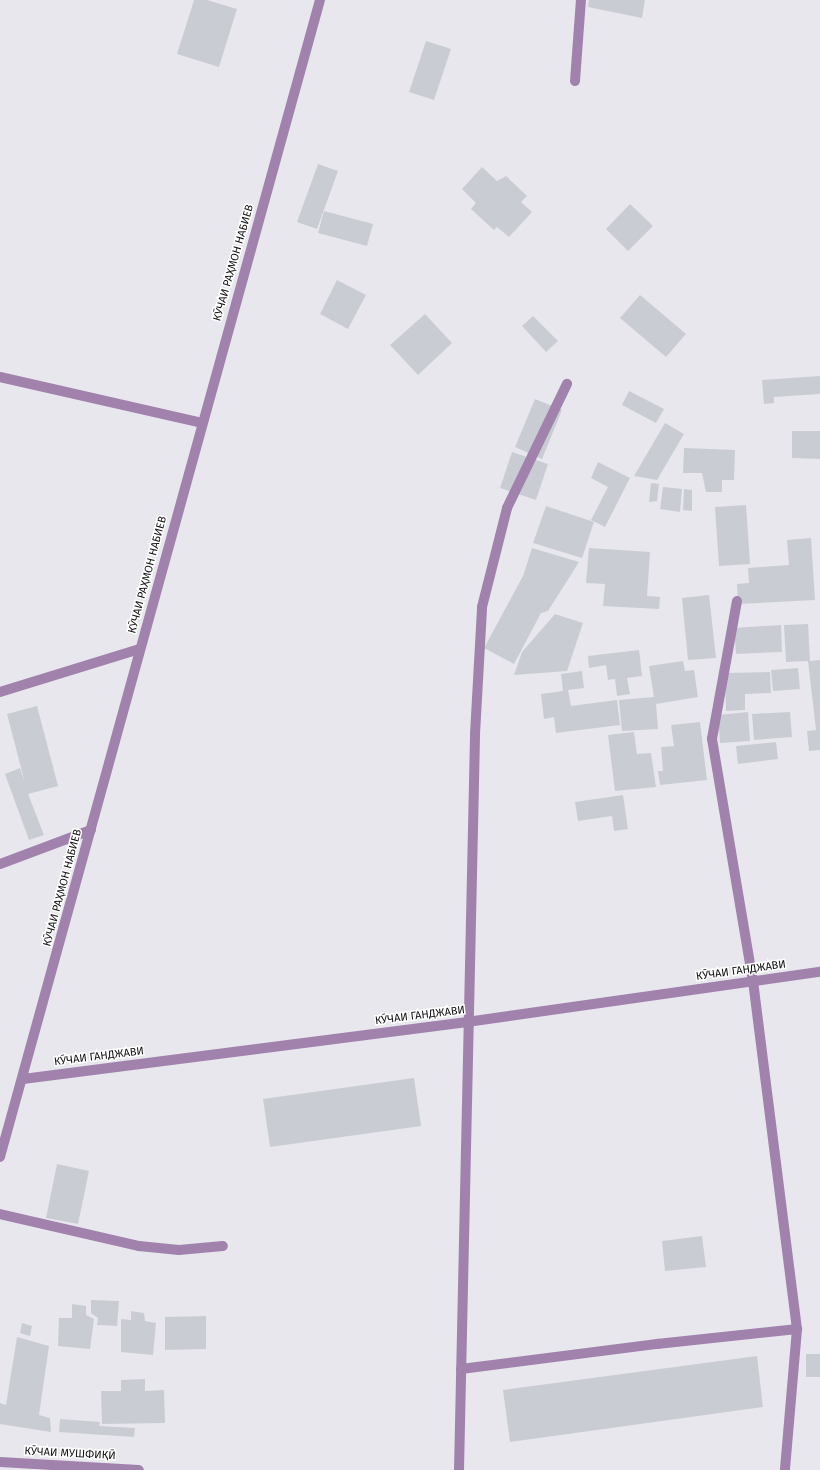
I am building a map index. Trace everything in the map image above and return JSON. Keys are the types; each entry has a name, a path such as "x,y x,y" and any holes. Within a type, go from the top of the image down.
{"street":[{"name":"КӮЧАИ РАҲМОН НАБИЕВ","path":"0,1157 23,1079 202,423 320,0"},
{"path":"575,81 581,0"},
{"path":"0,377 202,423"},
{"path":"459,1470 467,1022 474,742 482,607 506,508 567,384"},
{"path":"737,601 712,739 753,981 797,1329 785,1470"},
{"path":"0,692 140,649"},
{"path":"0,864 91,830"},
{"name":"КӮЧАИ ГАНДЖАВИ","path":"23,1079 467,1022 820,972"},
{"path":"0,1214 139,1246 179,1250 223,1246"},
{"path":"461,1369 657,1344 797,1329"},
{"name":"КӮЧАИ МУШФИҚӢ","path":"0,1462 139,1470"}],"building":[{"path":"194,0 207,0 237,9 219,67 177,54"},
{"path":"589,0 645,0 642,18 588,7"},
{"path":"426,41 451,49 434,100 409,92"},
{"path":"318,164 338,171 317,229 297,222"},
{"path":"482,167 497,181 506,176 527,196 521,202 532,212 509,237 497,227 494,230 471,209 476,203 462,189"},
{"path":"630,204 653,226 628,251 606,229"},
{"path":"324,211 373,224 367,246 318,233"},
{"path":"337,280 366,295 348,329 320,314"},
{"path":"640,295 686,334 666,357 620,318"},
{"path":"425,314 452,343 418,375 390,345"},
{"path":"533,316 558,341 546,352 522,326"},
{"path":"820,376 820,394 774,397 774,403 764,404 762,380"},
{"path":"629,391 664,409 656,423 622,405"},
{"path":"535,399 562,410 542,459 515,447"},
{"path":"665,423 684,434 657,480 634,476"},
{"path":"792,431 820,431 820,459 792,458"},
{"path":"684,448 735,450 734,480 722,480 722,492 706,492 702,473 683,473"},
{"path":"512,452 548,464 536,500 500,488"},
{"path":"598,462 630,478 605,527 591,520 608,487 591,478"},
{"path":"651,483 659,484 657,501 649,502"},
{"path":"663,487 682,489 680,512 660,509"},
{"path":"684,489 692,490 692,511 683,510"},
{"path":"746,505 750,564 719,566 715,507"},
{"path":"546,506 594,522 582,558 533,543"},
{"path":"811,538 815,600 738,604 737,584 749,583 748,568 789,565 787,540"},
{"path":"532,548 579,562 548,611 541,613 514,664 484,648 523,576"},
{"path":"589,548 650,552 647,596 660,597 659,609 603,606 605,584 586,583"},
{"path":"709,595 716,658 688,660 682,598"},
{"path":"555,614 583,623 567,671 514,675 522,652"},
{"path":"808,624 810,661 820,660 820,750 809,751 807,731 816,730 808,661 786,662 784,625"},
{"path":"781,625 782,652 736,654 734,628"},
{"path":"639,650 642,676 627,678 630,694 617,696 615,679 608,680 606,665 589,668 588,656"},
{"path":"683,661 685,671 694,670 698,697 656,704 658,729 622,731 619,700 654,697 649,666"},
{"path":"798,668 800,689 773,691 771,670"},
{"path":"582,671 584,688 568,690 571,706 617,700 620,725 556,733 554,717 544,719 541,694 563,691 561,674"},
{"path":"770,672 771,693 745,694 745,710 726,711 725,673"},
{"path":"37,706 58,786 28,794 44,835 29,840 5,774 20,768 25,783 7,714"},
{"path":"748,712 750,741 720,743 718,715"},
{"path":"790,712 792,737 754,740 752,714"},
{"path":"700,722 707,780 660,785 658,771 663,771 661,747 674,746 671,725"},
{"path":"634,732 637,754 651,753 656,787 615,791 608,735"},
{"path":"776,742 778,759 738,764 736,746"},
{"path":"623,795 628,829 614,831 612,816 578,821 575,802"},
{"path":"414,1078 421,1126 270,1147 263,1099"},
{"path":"57,1164 89,1171 78,1224 46,1218"},
{"path":"702,1236 706,1267 665,1271 662,1241"},
{"path":"91,1300 119,1301 117,1326 97,1325 98,1318 91,1313"},
{"path":"72,1304 86,1306 86,1315 94,1319 90,1349 58,1346 59,1318 72,1318"},
{"path":"131,1311 144,1313 145,1321 156,1323 153,1355 121,1352 121,1319 131,1320"},
{"path":"206,1316 206,1349 165,1350 165,1317"},
{"path":"22,1323 32,1326 30,1336 20,1333"},
{"path":"17,1337 49,1346 39,1415 50,1418 51,1432 0,1424 0,1403 6,1405"},
{"path":"806,1354 820,1354 820,1377 806,1377"},
{"path":"757,1356 763,1407 510,1442 503,1390"},
{"path":"145,1379 145,1391 164,1390 165,1423 102,1424 101,1391 121,1391 121,1380"},
{"path":"60,1419 100,1422 99,1426 135,1428 134,1437 59,1432"}]}
